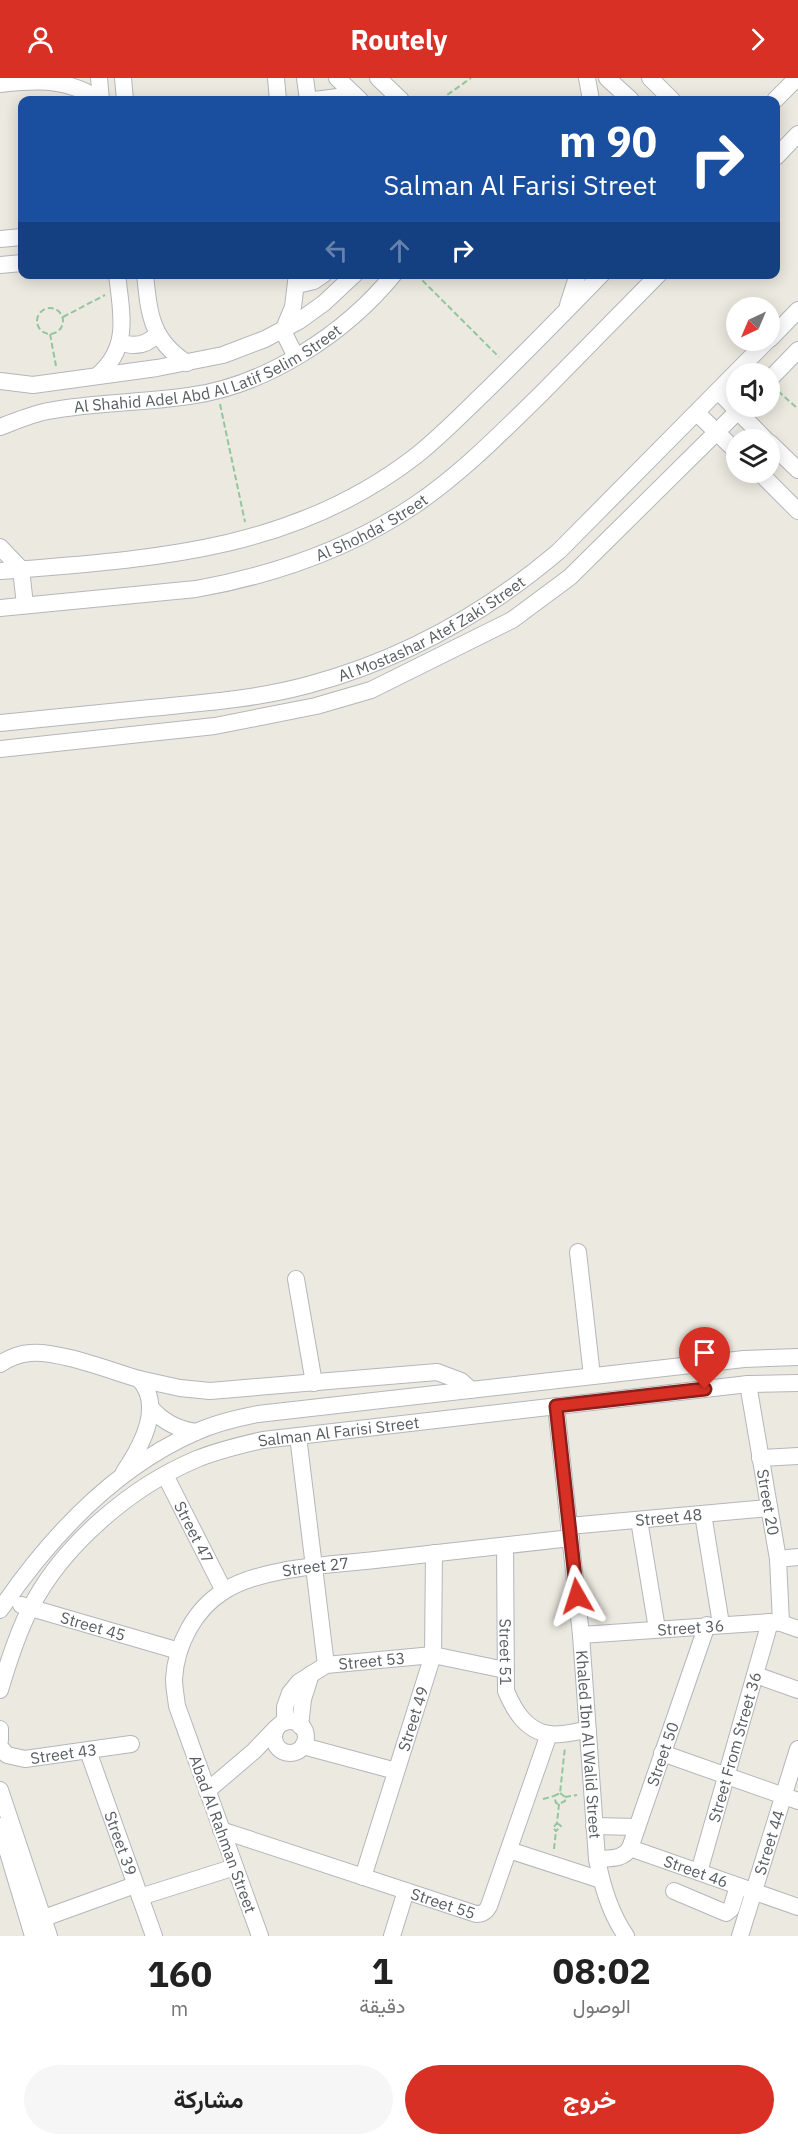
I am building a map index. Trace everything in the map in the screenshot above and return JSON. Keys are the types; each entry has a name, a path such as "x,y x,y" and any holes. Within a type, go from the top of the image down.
{"street":[{"path":"99,78 100,96"},
{"path":"123,78 125,96"},
{"path":"276,78 278,96"},
{"path":"306,78 308,96"},
{"path":"337,78 355,96"},
{"path":"378,78 396,96"},
{"path":"587,78 590,96"},
{"path":"607,78 627,96"},
{"path":"779,96 797,78"},
{"path":"0,84 57,79 93,96"},
{"path":"651,79 668,96"},
{"path":"780,153 798,134"},
{"path":"0,239 18,237"},
{"path":"0,265 18,263"},
{"path":"98,375 112,361 120,342 122,321 115,279"},
{"path":"146,279 149,314 158,334 170,350 187,363"},
{"path":"296,357 283,331 293,307 297,280 314,281 317,279"},
{"name":"Al Shahid Adel Abd Al Latif Selim Street","path":"0,381 33,385 187,363 223,355 283,331 312,312 346,279"},
{"path":"349,279 367,303"},
{"name":"Al Shahid Adel Abd Al Latif Selim Street","path":"2,424 49,410 191,396 217,390 265,373 296,357 331,334 367,303 389,279"},
{"path":"565,312 576,279"},
{"name":"Al Shohda' Street","path":"0,571 190,552 248,539 337,506 391,474 441,435 597,279"},
{"name":"Al Shohda' Street","path":"0,608 196,589 222,584 298,563 370,532 415,505 477,457 654,279"},
{"name":"Al Mostashar Atef Zaki Street","path":"780,329 798,310"},
{"path":"120,342 141,345 158,334"},
{"path":"780,375 798,350"},
{"name":"Al Mostashar Atef Zaki Street","path":"0,723 243,698 308,685 369,666 408,649 456,625 509,590 560,551 758,351"},
{"path":"718,392 726,398"},
{"path":"697,413 726,441"},
{"name":"Al Mostashar Atef Zaki Street","path":"0,749 215,726 316,706 371,690 512,620 570,577 732,417"},
{"path":"747,417 758,429"},
{"path":"780,453 793,465"},
{"path":"648,462 668,482"},
{"path":"769,483 798,511"},
{"path":"0,547 21,569 25,605"},
{"path":"578,1252 592,1376"},
{"path":"296,1279 314,1383"},
{"path":"0,1364 10,1358 30,1353 49,1353 139,1379 180,1388 210,1390 437,1372 461,1381 471,1390"},
{"name":"Salman Al Farisi Street","path":"3,1605 34,1562 60,1532 120,1478 173,1443 226,1421 258,1414 592,1376 744,1359 798,1357"},
{"path":"120,1478 135,1457 145,1433 150,1407 147,1387 139,1379"},
{"name":"Salman Al Farisi Street","path":"0,1690 12,1651 30,1607 51,1575 102,1519 132,1495 196,1459 263,1440 748,1384 798,1383"},
{"name":"Street 20","path":"748,1384 778,1559 776,1622"},
{"name":"Khaled Ibn Al Walid Street","path":"556,1406 581,1635 597,1859 601,1881 610,1907 626,1936"},
{"path":"150,1407 157,1415 175,1427 196,1432"},
{"path":"283,1752 274,1739 287,1725 285,1707 290,1693 299,1682 318,1669 314,1567 298,1436"},
{"path":"760,1458 798,1456"},
{"name":"Street 47","path":"165,1475 224,1591"},
{"name":"Street 48","path":"570,1532 639,1520 768,1508"},
{"path":"703,1514 714,1624"},
{"path":"639,1520 657,1629"},
{"name":"Street 27","path":"186,1732 177,1706 174,1678 179,1651 196,1617 224,1591 243,1581 263,1575 314,1567 505,1546 570,1532"},
{"name":"Street 51","path":"505,1546 506,1691 514,1711 529,1725 549,1734"},
{"name":"Street 49","path":"363,1877 433,1655 434,1553"},
{"path":"778,1559 798,1557"},
{"name":"Street 45","path":"3,1605 30,1607 179,1651"},
{"name":"Street 36","path":"581,1635 714,1624 776,1622 798,1629"},
{"name":"Street From Street 36","path":"699,1872 756,1674 776,1622"},
{"name":"Street 50","path":"630,1848 662,1754 714,1624"},
{"name":"Street 53","path":"318,1669 433,1655 505,1670"},
{"path":"756,1674 798,1690"},
{"path":"242,1761 283,1752 294,1752 303,1746 305,1735 287,1725"},
{"path":"207,1791 287,1725"},
{"path":"0,1729 0,1740"},
{"path":"549,1734 588,1730"},
{"name":"Abad Al Rahman Street","path":"186,1732 260,1936"},
{"name":"Street 55","path":"221,1830 481,1914 489,1906 549,1734"},
{"name":"Street 43","path":"0,1747 7,1755 25,1759 131,1744"},
{"path":"303,1746 396,1771"},
{"name":"Street 44","path":"740,1936 746,1889 791,1799 798,1749"},
{"name":"Street 39","path":"88,1751 154,1936"},
{"path":"662,1754 791,1799"},
{"path":"0,1790 49,1936"},
{"path":"0,1826 33,1936"},
{"path":"594,1826 637,1827"},
{"path":"597,1859 624,1856 630,1848"},
{"name":"Street 46","path":"630,1848 798,1907"},
{"path":"509,1850 601,1881"},
{"path":"44,1918 138,1891 235,1868"},
{"path":"674,1891 726,1912 731,1909 746,1889"},
{"path":"392,1936 406,1891"}],"path":[{"path":"446,96 471,78"},
{"path":"63,317 58,310 48,308 40,312 38,326 45,333 50,334 61,329 63,317 115,279"},
{"path":"421,279 510,368"},
{"path":"50,334 58,381"},
{"path":"217,390 248,539"},
{"path":"780,392 798,409"},
{"path":"560,1793 567,1732"},
{"path":"559,1804 556,1803 554,1796 560,1793"},
{"path":"559,1804 565,1801 565,1797 560,1793"},
{"path":"557,1823 559,1804"}],"route":[{"path":"577,1596 556,1406 705,1389"}]}
